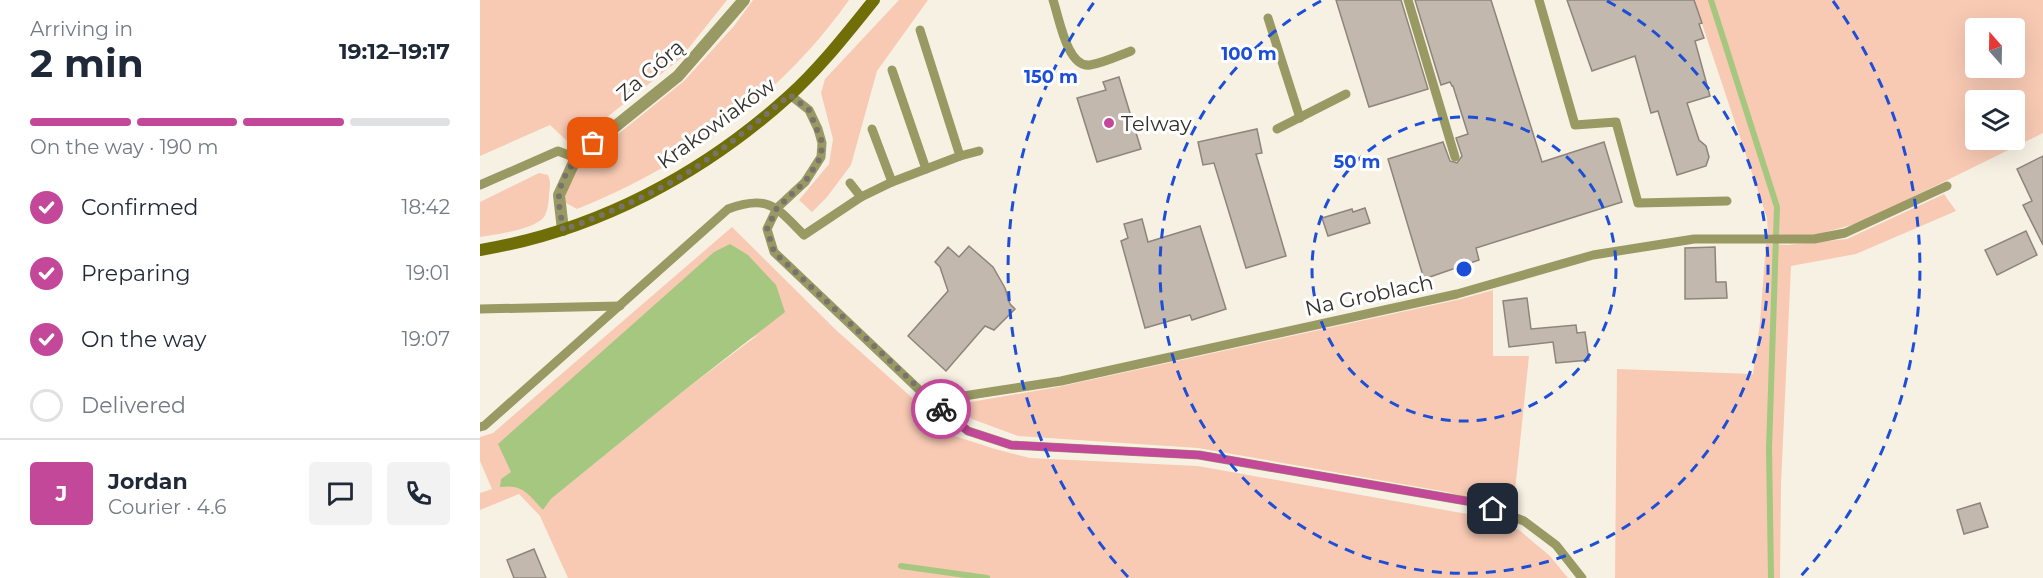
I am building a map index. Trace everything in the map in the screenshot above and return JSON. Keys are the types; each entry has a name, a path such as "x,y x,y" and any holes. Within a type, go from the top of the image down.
{"main road":[{"name":"Krakowiaków","path":"480,250 514,244 563,230 637,200 679,178 742,134 790,95 830,54 874,0"}],"street":[{"name":"Za Górą","path":"563,230 559,195 576,158 678,76 744,0"}],"lane":[{"path":"1053,0 1070,52 1078,62 1090,65 1131,51"},
{"path":"1408,0 1455,157"},
{"path":"1539,0 1575,125 1616,122 1638,203 1727,201"},
{"path":"1268,18 1300,118"},
{"path":"920,30 960,156"},
{"path":"892,70 926,169"},
{"path":"1277,129 1346,94"},
{"path":"790,95 809,110 822,142 821,157 805,182 777,208 767,229 774,252 931,401 968,431 1011,445 1199,455 1478,503 1524,521 1556,545 1582,578"},
{"path":"872,129 892,183"},
{"path":"480,427 484,426 728,209 752,202 764,202 777,208 804,235 861,197 926,169 979,151"},
{"path":"480,184 558,152 576,158"},
{"path":"850,183 861,197"},
{"name":"Na Groblach","path":"931,401 1061,381 1457,294 1593,255 1694,239 1814,239 1845,233 1947,186"},
{"path":"480,309 620,306"}],"shaded area":[{"path":"480,0 727,0 680,59 606,118 567,141 550,125 480,156"},
{"path":"753,0 849,0 823,34 793,67 762,97 728,124 656,172 617,192 577,209 566,203 565,193 576,168 684,81 734,26"},
{"path":"899,0 928,0 877,71 851,165 827,197 812,212 799,200 829,164 833,139 821,93 825,79"},
{"path":"1694,0 2043,0 2043,133 2025,142 2025,90 1965,90 1965,150 2008,150 1862,222 1812,236 1768,234 1767,218"},
{"path":"539,173 548,175 550,182 548,206 544,217 524,228 480,237 480,202"},
{"path":"1944,194 1956,211 1856,254 1791,266 1781,484 1780,578 1615,578 1617,369 1753,374 1766,244 1787,245 1847,239"},
{"path":"732,227 836,330 955,436 1030,458 1198,466 1473,515 1519,530 1550,556 1568,578 568,578 540,516 519,494 480,510 480,493 492,489 480,461 480,437 493,433","holes":["759,334 686,389 551,499 543,510 525,490 501,479"]},
{"path":"730,244 748,255 776,285 785,312 551,499 543,510 524,491 508,486 500,487 501,479 511,472 498,444 714,252"},
{"path":"1493,290 1493,356 1529,356 1513,510 1447,492 1198,448 1018,436 972,419 953,405 1058,387 1461,299"}],"building":[{"path":"1336,0 1401,0 1428,89 1369,107"},
{"path":"1415,0 1491,0 1542,162 1604,142 1622,202 1476,248 1479,260 1424,279 1388,159 1443,142 1450,161 1457,163 1462,156 1456,138 1468,134 1453,86 1450,82 1441,85"},
{"path":"1567,0 1694,0 1702,23 1699,24 1704,38 1695,41 1710,96 1687,103 1699,140 1706,146 1709,157 1706,166 1677,175 1658,111 1651,113 1635,56 1592,71"},
{"name":"Telway","path":"1119,77 1141,149 1097,162 1077,98 1106,90 1103,82"},
{"path":"1257,129 1262,153 1256,154 1286,256 1246,268 1214,163 1203,165 1198,142"},
{"path":"2043,156 2043,245 2023,205 2032,201 2017,169"},
{"path":"1365,208 1370,223 1328,236 1322,218 1352,209 1353,212"},
{"path":"1142,219 1148,242 1200,226 1226,309 1192,320 1190,315 1145,328 1121,241 1128,238 1124,224"},
{"path":"2026,231 2037,255 1997,275 1985,250"},
{"path":"969,246 993,267 1005,288 1010,304 1015,309 994,330 985,326 946,371 908,336 948,291 940,267 935,262 948,247 959,257"},
{"path":"1715,247 1716,282 1726,282 1727,298 1685,299 1685,248"},
{"path":"1527,298 1531,329 1576,325 1577,333 1585,332 1589,360 1556,363 1553,342 1509,347 1503,301"},
{"path":"1980,503 1988,527 1964,534 1957,510"},
{"path":"534,549 546,578 514,578 507,560"}],"waterway":[{"path":"1711,0 1777,207 1769,448 1771,578"},
{"path":"901,566 987,578"}],"way so far":[{"path":"593,143 576,158 564,180 559,195 563,230 637,200 679,178 736,138 790,95 809,110 822,142 821,157 805,182 777,208 767,229 774,252 941,409"}],"place":[{"name":"Telway","path":"1109,123"}],"route":[{"path":"941,409 968,431 1011,445 1199,455 1478,503 1493,509"}]}
